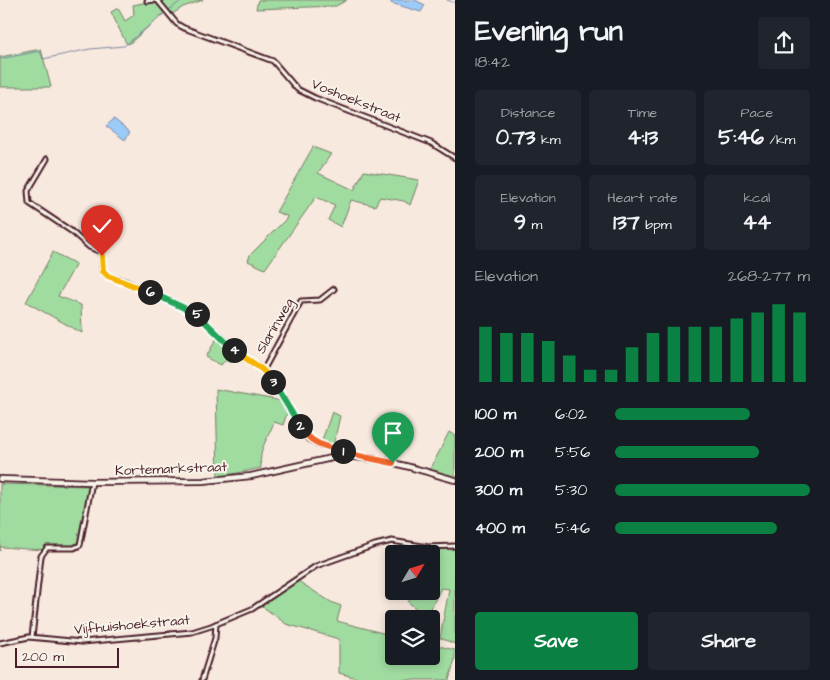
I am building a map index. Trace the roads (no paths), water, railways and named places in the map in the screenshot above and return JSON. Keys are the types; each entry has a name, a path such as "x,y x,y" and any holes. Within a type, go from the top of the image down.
{"street":[{"name":"Voshoekstraat","path":"147,1 158,1 177,24 184,28 273,61 297,88 315,98 430,143 455,158"},
{"name":"Slarinweg","path":"46,159 28,191 29,203 71,231 89,247 101,252 104,273 196,313 244,358 264,369 308,439 318,444 359,456"},
{"name":"Slarinweg","path":"264,369 300,301 320,300 334,289"},
{"name":"Kortemarkstraat","path":"0,479 92,482 203,481 251,476 336,457 359,456 455,480"},
{"path":"32,637 41,556 47,548 74,548 80,545 92,482"},
{"name":"Vijfhuishoekstraat","path":"0,643 32,637 82,642 183,633 216,624 252,609 316,566 375,545 392,541 428,547 455,546"},
{"path":"202,680 215,638 216,624"}],"water":[{"path":"391,0 415,0 425,5 421,12 391,3"},
{"path":"114,119 130,132 125,140 106,126"}],"waterway":[{"path":"169,10 182,0"},
{"path":"447,0 455,3"},
{"path":"0,59 40,51 43,59 90,49 124,46 163,15"}]}
